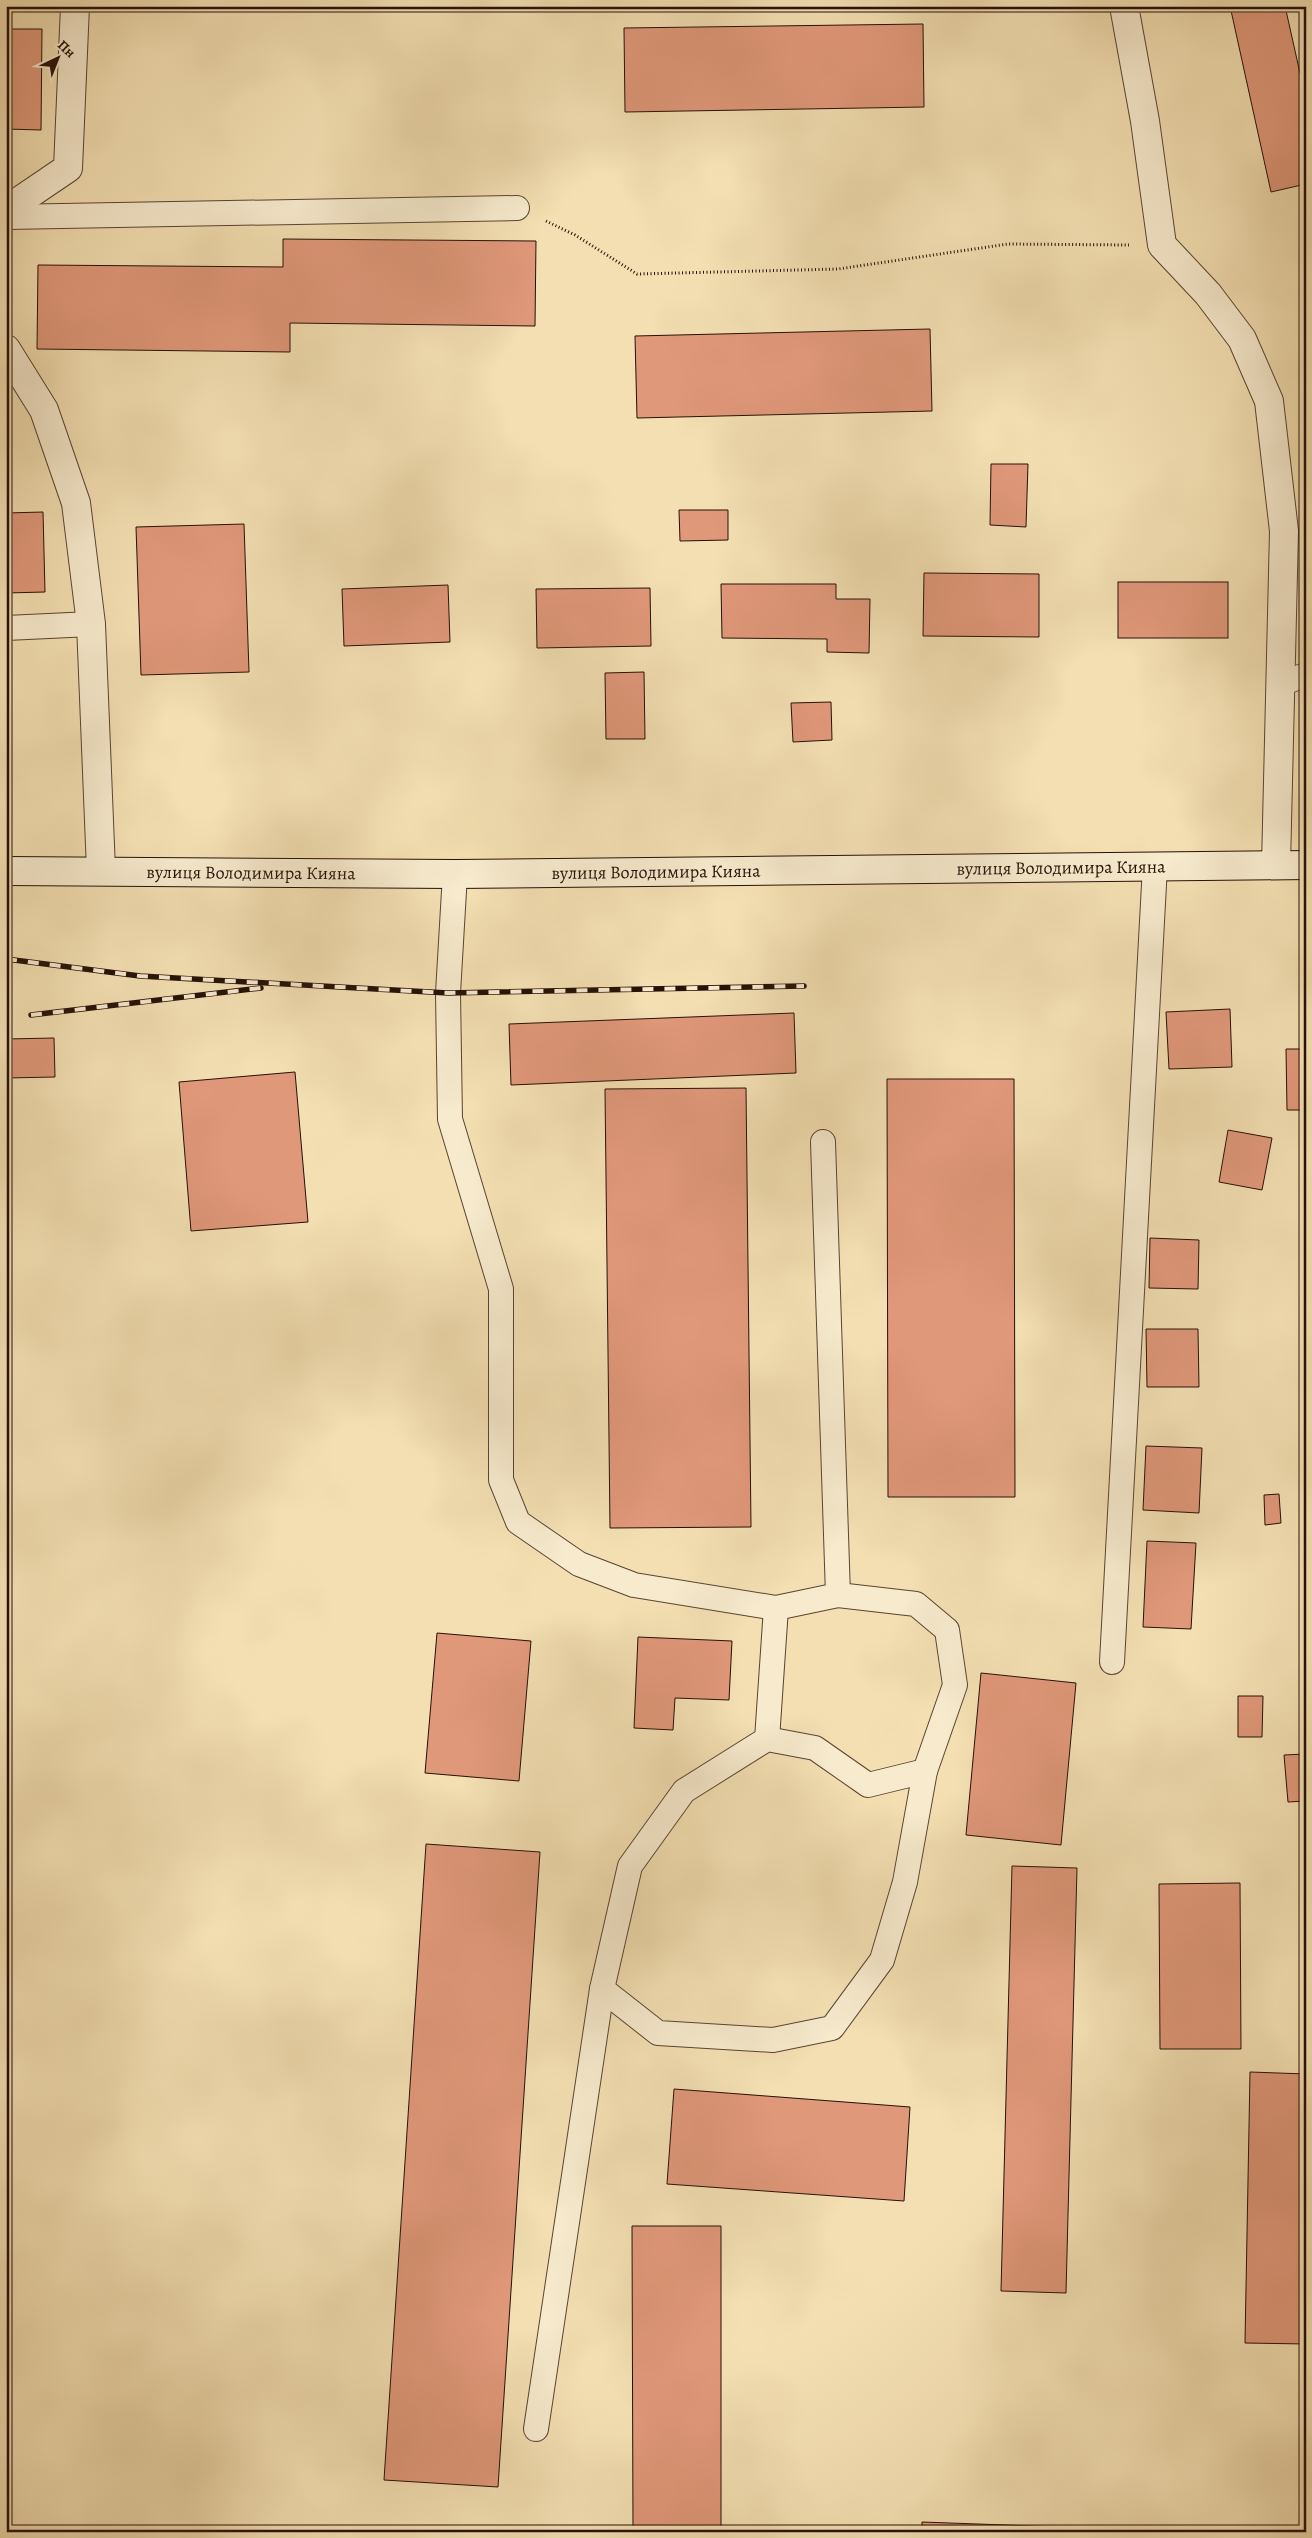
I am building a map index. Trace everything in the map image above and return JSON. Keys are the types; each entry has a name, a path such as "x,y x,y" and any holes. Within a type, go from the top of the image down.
{"street":[{"path":"6,210 68,168 75,6"},
{"path":"1124,6 1145,121 1162,245 1208,294 1242,339 1269,400 1284,532 1276,866"},
{"path":"6,349 44,410 76,503 91,624 101,870"},
{"name":"вулиця Володимира Кияна","path":"6,871 101,870 455,874 1306,865"}],"lane":[{"path":"6,217 517,208"},
{"path":"6,628 91,624"},
{"path":"1279,684 1306,675"},
{"path":"1112,1662 1155,866"},
{"path":"455,874 448,993 450,1119 501,1289 501,1480 518,1522 579,1564 634,1585 776,1608 838,1595 916,1604 947,1630 955,1685 925,1771 905,1882 882,1960 832,2028 773,2040 658,2033 602,1989"},
{"path":"823,1142 838,1595"},
{"path":"767,1739 776,1608"},
{"path":"536,2429 602,1989 630,1866 684,1791 767,1739 815,1748 868,1785 925,1771"}],"path":[{"path":"517,208 575,235 637,274 838,270 1008,244 1162,245"}],"building":[{"path":"1230,6 1285,6 1306,100 1306,184 1271,192"},
{"path":"923,24 924,107 625,112 624,28"},
{"path":"6,29 42,29 41,130 6,129"},
{"path":"283,239 536,241 535,326 290,323 290,352 37,349 38,265 283,267"},
{"path":"930,329 932,411 637,418 635,336"},
{"path":"991,464 1028,464 1026,527 990,525"},
{"path":"679,510 728,510 728,540 680,541"},
{"path":"43,512 45,592 6,593 6,513"},
{"path":"244,524 249,672 141,675 136,527"},
{"path":"924,573 1039,574 1039,637 923,636"},
{"path":"1118,582 1228,582 1228,638 1118,638"},
{"path":"721,584 836,584 836,599 870,599 869,653 827,652 827,639 722,638"},
{"path":"448,585 450,642 344,646 342,589"},
{"path":"650,588 651,646 537,648 536,589"},
{"path":"644,672 645,739 606,739 605,673"},
{"path":"831,702 832,740 793,742 791,703"},
{"path":"1230,1009 1232,1067 1169,1069 1166,1012"},
{"path":"794,1013 796,1073 511,1085 509,1024"},
{"path":"54,1038 55,1077 6,1078 6,1039"},
{"path":"1286,1049 1306,1049 1306,1110 1287,1110"},
{"path":"295,1072 308,1222 191,1231 179,1082"},
{"path":"887,1079 1014,1079 1015,1497 888,1497"},
{"path":"746,1088 751,1527 610,1528 605,1089"},
{"path":"1228,1130 1272,1138 1262,1190 1219,1182"},
{"path":"1150,1238 1199,1240 1198,1289 1149,1288"},
{"path":"1146,1329 1198,1329 1199,1387 1147,1387"},
{"path":"1146,1446 1202,1448 1199,1513 1143,1510"},
{"path":"1279,1494 1281,1523 1265,1525 1264,1495"},
{"path":"1147,1541 1196,1543 1191,1629 1143,1627"},
{"path":"437,1633 531,1641 519,1781 425,1773"},
{"path":"638,1637 732,1641 729,1700 675,1698 673,1730 634,1728"},
{"path":"981,1673 1076,1683 1061,1845 966,1835"},
{"path":"1238,1696 1263,1696 1262,1737 1238,1737"},
{"path":"1306,1754 1306,1801 1288,1802 1284,1755"},
{"path":"426,1844 540,1852 498,2487 384,2480"},
{"path":"1012,1866 1077,1868 1066,2293 1001,2291"},
{"path":"1240,1883 1241,2049 1160,2049 1159,1884"},
{"path":"1250,2072 1306,2074 1306,2344 1245,2343"},
{"path":"674,2089 910,2107 904,2201 667,2184"},
{"path":"632,2226 721,2226 721,2532 633,2532"},
{"path":"922,2522 1201,2532 922,2532"}],"railway":[{"path":"6,959 140,976 448,993 804,986"},
{"path":"31,1015 261,988"}]}
